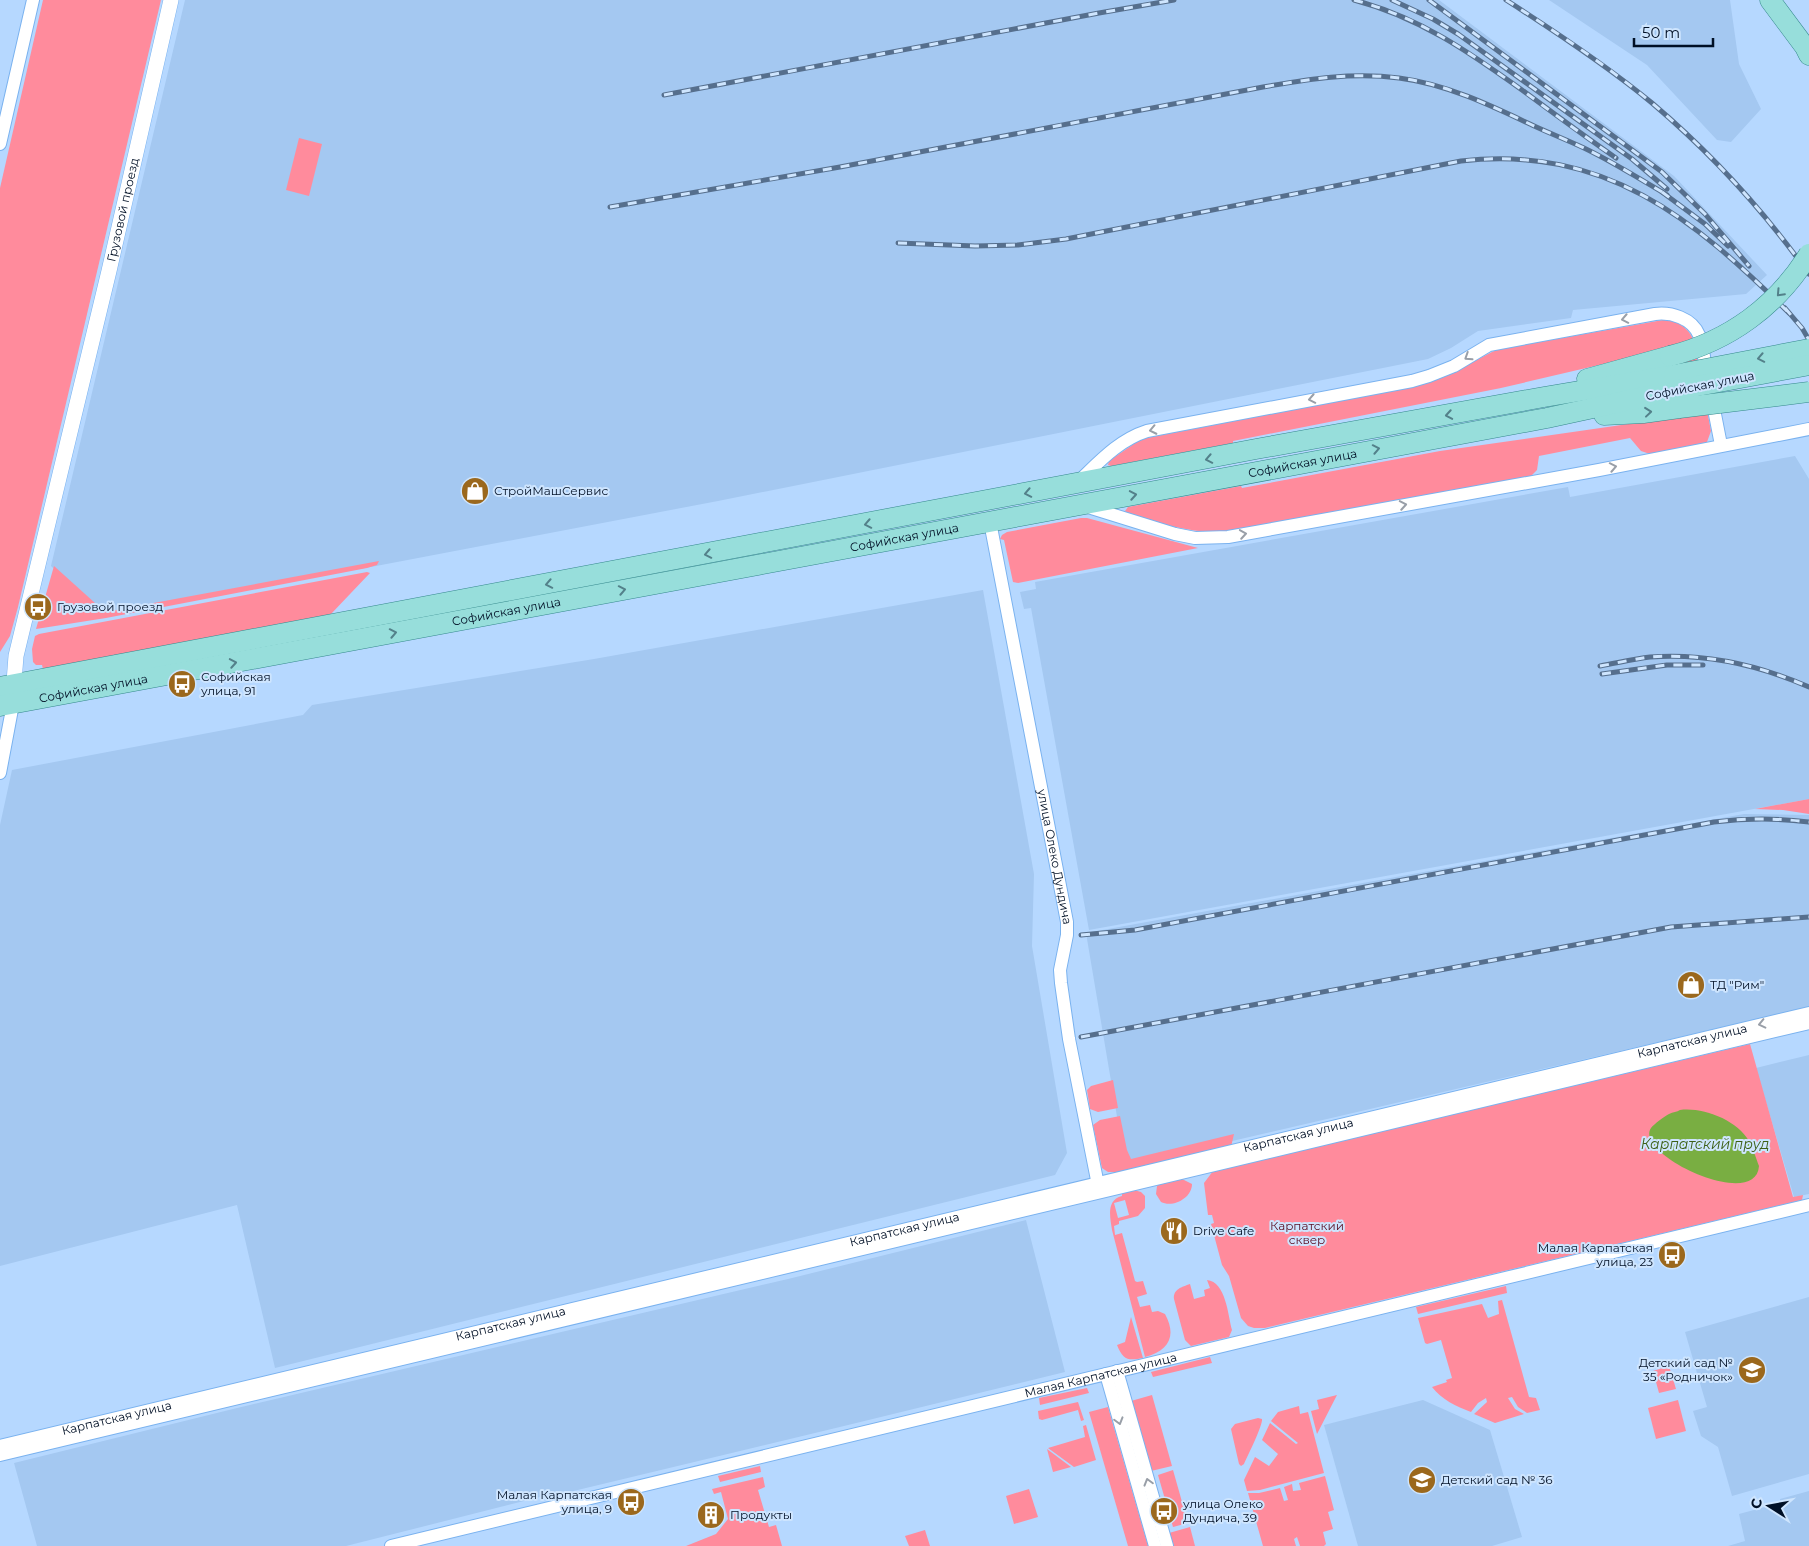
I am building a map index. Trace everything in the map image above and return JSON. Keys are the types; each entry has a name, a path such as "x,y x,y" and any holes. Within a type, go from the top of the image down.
{"main road":[{"path":"1770,0 1805,46 1809,55"},
{"path":"1675,382 1707,344 1734,330 1755,316 1777,296 1798,273 1809,254"},
{"name":"Софийская улица","path":"6,695 990,522 1547,418 1644,413 1675,382 1809,349"},
{"name":"Софийская улица","path":"6,695 1076,484 1544,396 1581,381 1675,382 1809,365"},
{"path":"1675,382 1809,392"}],"street":[{"path":"0,144 33,0"},
{"name":"Грузовой проезд","path":"0,773 6,695 109,271 171,0"},
{"path":"1076,484 1114,447 1147,430 1412,381 1454,366 1489,345 1665,312 1678,316 1691,324 1699,334 1721,446"},
{"path":"1080,505 1175,534 1195,538 1228,537 1809,429"},
{"name":"улица Олеко Дундича","path":"990,522 1067,922 1067,935 1060,970 1061,983 1069,1039 1099,1188"},
{"name":"Карпатская улица","path":"0,1455 1809,1013"},
{"name":"Карпатская улица","path":"0,1446 1809,1023"},
{"name":"Малая Карпатская улица","path":"391,1546 1809,1205"},
{"path":"1111,1372 1155,1546"},
{"path":"1111,1372 1167,1546"}],"shaded area":[{"path":"185,0 1439,0 1674,176 1767,275 1746,294 1573,310 1571,318 1478,331 1451,348 1428,359 718,501 376,566 101,614 51,566"},
{"path":"1549,0 1730,0 1739,64 1761,109 1731,142 1717,140 1647,65"},
{"path":"1795,456 1809,479 1809,799 1089,930 1031,608 1024,609 1020,592 1036,589 1035,582 1568,487 1570,497"},
{"path":"983,590 1034,874 1032,946 1067,1153 1055,1175 275,1368 237,1205 0,1266 0,825 12,770 303,715 312,705 594,659"},
{"path":"1744,814 1809,815 1809,1007 1133,1164 1124,1158 1086,933"},
{"path":"1809,1055 1809,1194 1794,1197 1756,1068"},
{"path":"1026,1220 1065,1372 561,1494 560,1492 346,1546 37,1546 14,1463 233,1409 788,1279"},
{"name":"Детский сад № 35 «Родничок»","path":"1809,1297 1809,1474 1732,1496 1718,1447 1701,1436 1693,1411 1707,1407 1685,1332"},
{"name":"Детский сад № 36","path":"1423,1400 1490,1430 1522,1537 1492,1546 1358,1546 1324,1425"},
{"path":"1809,1491 1809,1546 1728,1546 1745,1541 1739,1514 1780,1503 1780,1499"}],"green space":[{"path":"43,0 161,0 18,607 10,636 0,652 0,188"},
{"path":"299,138 322,144 309,196 286,190"},
{"path":"1663,320 1681,325 1693,339 1711,431 1707,442 1650,454 1641,451 1630,438 1539,456 1537,470 1531,476 1222,532 1174,527 1127,514 1125,511 1128,507 1440,451 1684,416 1672,348 1501,388 1233,441 1233,443 1111,466 1108,465 1109,461 1141,439 1415,386 1444,377 1501,348 1512,348"},
{"path":"1081,518 1198,548 1018,583 1013,582 1004,540 1000,539 1002,535 1007,532"},
{"path":"379,561 377,565 367,568 106,618 36,629 54,566 105,612"},
{"path":"367,572 370,573 327,616 280,625 279,623 278,625 114,656 113,654 113,656 43,669 42,665 36,665 33,662 32,649 35,636 39,634"},
{"path":"1809,799 1809,814 1783,810 1755,809"},
{"name":"Карпатский сквер","path":"1750,1044 1793,1197 1803,1195 1802,1200 1265,1328 1248,1326 1241,1318 1229,1276 1222,1265 1211,1224 1214,1223 1212,1215 1208,1215 1204,1183 1213,1171"},
{"path":"1113,1080 1118,1108 1098,1112 1090,1109 1087,1090 1091,1086"},
{"path":"1120,1116 1127,1150 1131,1159 1234,1134 1231,1147 1116,1174 1102,1168 1093,1125 1100,1120"},
{"path":"1180,1178 1192,1184 1189,1194 1176,1203 1166,1204 1161,1202 1156,1194 1157,1186 1162,1182"},
{"path":"1134,1190 1141,1192 1145,1196 1145,1208 1138,1216 1119,1221 1119,1224 1114,1226 1115,1235 1122,1233 1135,1281 1143,1281 1147,1294 1137,1297 1140,1307 1150,1305 1152,1312 1158,1311 1165,1314 1170,1329 1170,1336 1165,1347 1145,1357 1110,1220 1111,1205 1113,1201 1122,1196 1122,1192","holes":["1125,1200 1129,1215 1118,1218 1114,1203"]},
{"path":"1207,1280 1213,1282 1222,1293 1232,1330 1229,1337 1191,1346 1185,1340 1174,1296 1179,1289 1190,1284 1194,1299 1205,1296 1204,1290 1210,1288"},
{"path":"1506,1286 1507,1293 1418,1314 1416,1307"},
{"path":"1502,1300 1529,1397 1536,1398 1540,1410 1527,1413 1518,1407 1512,1397 1508,1398 1515,1409 1524,1414 1495,1423 1474,1414 1487,1402 1486,1398 1478,1403 1471,1412 1445,1399 1432,1387 1447,1382 1446,1380 1452,1378 1441,1340 1425,1343 1418,1318 1482,1304 1488,1318 1499,1314 1498,1301"},
{"path":"1131,1317 1143,1358 1127,1358 1121,1354 1117,1345 1125,1342"},
{"path":"1210,1357 1212,1363 1153,1377 1151,1372"},
{"path":"1669,1366 1676,1389 1659,1393 1653,1371"},
{"path":"1087,1388 1089,1393 1040,1405 1039,1398"},
{"path":"1152,1395 1172,1466 1151,1471 1131,1401"},
{"path":"1337,1395 1317,1434 1311,1411 1319,1409 1317,1400"},
{"path":"1678,1400 1686,1431 1656,1439 1648,1408"},
{"path":"1078,1402 1084,1420 1081,1421 1078,1410 1042,1420 1039,1419 1038,1411"},
{"path":"1299,1406 1300,1414 1308,1412 1324,1473 1260,1490 1247,1491 1244,1480 1255,1457 1269,1466 1278,1454 1262,1440 1270,1423 1296,1444 1298,1443 1271,1421 1278,1412"},
{"path":"1108,1407 1148,1546 1128,1546 1089,1412"},
{"path":"1258,1418 1262,1419 1262,1422 1244,1464 1241,1466 1231,1429 1235,1424"},
{"path":"1086,1425 1096,1460 1074,1467 1048,1448 1085,1437 1083,1426"},
{"path":"1047,1449 1071,1467 1053,1472"},
{"path":"760,1466 761,1472 720,1482 718,1476"},
{"path":"1173,1470 1188,1523 1173,1527 1158,1475"},
{"path":"1325,1476 1334,1510 1328,1512 1333,1529 1323,1532 1326,1544 1324,1546 1300,1546 1297,1537 1294,1539 1296,1546 1263,1546 1248,1493 1259,1493 1280,1488 1284,1501 1288,1500 1284,1487 1292,1484 1293,1491 1301,1490 1299,1483"},
{"path":"763,1477 765,1487 758,1490 769,1527 776,1525 782,1546 686,1546 716,1534 728,1519 721,1492 714,1494 712,1489"},
{"path":"1029,1489 1038,1517 1014,1524 1006,1496"},
{"path":"1190,1527 1195,1546 1173,1546 1169,1533"},
{"path":"925,1530 930,1546 909,1546 905,1536"}],"water":[{"name":"Карпатский пруд","path":"1680,1110 1699,1111 1719,1116 1744,1134 1759,1166 1753,1179 1738,1183 1719,1181 1697,1174 1676,1164 1660,1151 1650,1139 1651,1128 1667,1115"}],"railway":[{"path":"664,95 1174,0"},
{"path":"1354,0 1400,16 1463,49 1616,158"},
{"path":"1392,0 1433,19 1458,34 1632,159 1667,189"},
{"path":"1429,0 1662,172 1705,214 1749,266"},
{"path":"1506,0 1599,62 1674,122 1716,162 1755,205 1809,274"},
{"path":"610,207 840,167 1263,87 1348,76 1399,78 1451,90 1584,148 1667,195"},
{"path":"898,243 975,246 1018,245 1066,239 1461,161 1512,159 1560,165 1603,177 1643,195 1681,219 1718,247 1789,313"},
{"path":"1662,192 1705,224 1728,246"},
{"path":"1785,308 1802,328 1809,340"},
{"path":"1600,666 1650,657 1671,656 1711,659 1771,672 1809,687"},
{"path":"1602,674 1667,665 1703,665"},
{"path":"1081,935 1135,930 1714,822 1762,819 1809,822"},
{"path":"1081,1037 1671,927 1809,917"}],"place":[{"name":"СтройМашСервис","path":"475,491"},
{"name":"Грузовой проезд","path":"38,607"},
{"name":"Софийская улица, 91","path":"182,684"},
{"name":"ТД \"Рим\"","path":"1691,985"},
{"name":"Drive Cafe","path":"1174,1231"},
{"name":"Малая Карпатская улица, 23","path":"1672,1255"},
{"name":"Детский сад № 35 «Родничок»","path":"1752,1370"},
{"name":"Детский сад № 36","path":"1422,1480"},
{"name":"Малая Карпатская улица, 9","path":"631,1502"},
{"name":"улица Олеко Дундича, 39","path":"1164,1511"},
{"name":"Продукты","path":"711,1515"}]}
